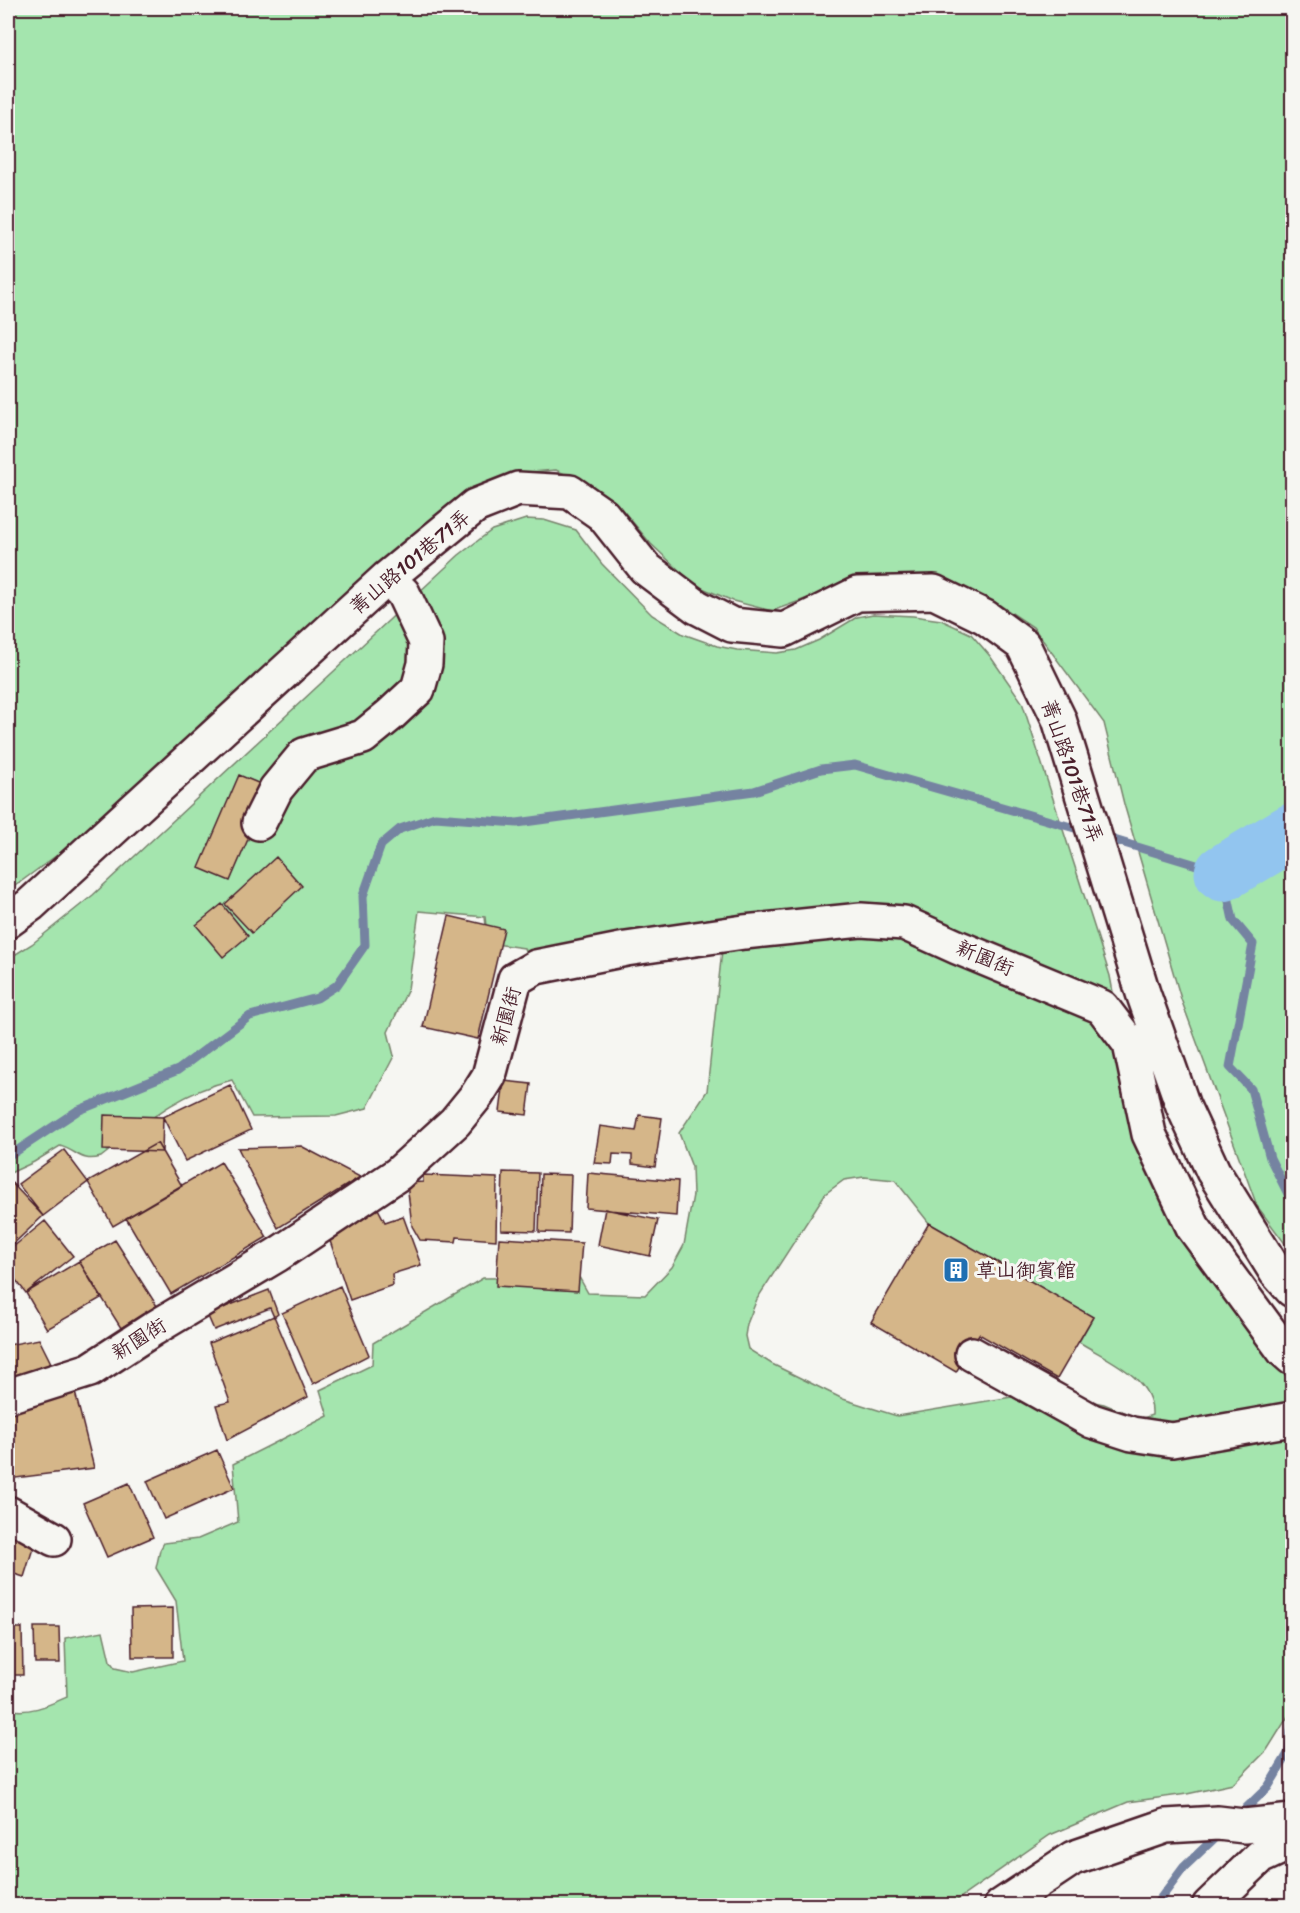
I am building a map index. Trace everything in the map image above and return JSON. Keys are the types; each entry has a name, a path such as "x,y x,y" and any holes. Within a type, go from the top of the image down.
{"street":[{"name":"菁山路101巷71弄","path":"8,921 30,905 387,578 475,506 518,489 570,492 603,515 645,568 697,607 732,625 784,630 857,594 934,592 985,617 1023,645 1059,719 1143,993"},
{"path":"259,824 276,789 304,755 363,737 418,689 425,664 426,642 403,593 387,578"},
{"name":"新園街","path":"8,1396 90,1370 153,1329 277,1255 398,1174 455,1122 477,1095 489,1076 515,979 536,966 626,949 744,932 861,921 904,923 1102,1007"},
{"path":"1293,1290 1276,1272 1213,1171 1183,1106 1143,993 1102,1007 1130,1044 1149,1134 1192,1227 1284,1351 1293,1358"},
{"path":"972,1354 1092,1421 1131,1434 1172,1440 1293,1419"},
{"path":"8,1513 54,1539"},
{"path":"1001,1905 1073,1858 1166,1826 1218,1823 1244,1826 1293,1821"},
{"path":"1209,1905 1260,1857 1293,1842"}],"green space":[{"path":"8,8 1292,8 1292,1253 1257,1206 1181,999 1124,804 1104,723 1033,627 998,604 928,577 858,580 772,611 733,601 695,585 651,544 620,507 584,483 556,470 518,473 468,496 68,847 8,891"},
{"path":"526,519 544,520 576,530 602,564 652,615 683,634 717,646 777,653 796,650 819,640 857,617 873,614 941,620 971,634 990,656 1022,702 1110,976 1144,1159 1259,1337 1292,1378 1292,1710 1267,1750 1233,1784 1187,1794 1128,1802 1050,1835 950,1905 8,1906 8,1709 30,1710 67,1697 65,1638 103,1631 110,1661 115,1668 133,1672 183,1661 176,1601 156,1568 160,1550 164,1543 198,1539 238,1522 233,1464 328,1416 320,1390 372,1365 373,1343 483,1278 579,1277 588,1293 645,1295 672,1267 684,1245 693,1195 692,1167 679,1133 707,1091 722,950 528,961 524,948 488,943 485,917 419,911 408,989 388,1032 394,1056 367,1108 336,1116 252,1117 232,1080 178,1101 147,1121 101,1157 89,1159 60,1146 8,1174 8,959 32,944 93,895 459,555 492,530","holes":["864,1177 895,1180 929,1223 1093,1317 1079,1342 1137,1380 1151,1402 1152,1415 1140,1419 1104,1404 1042,1392 897,1416 843,1399 772,1364 748,1349 745,1336 747,1324 757,1299 825,1194 844,1180"]}],"building":[{"path":"239,775 270,788 230,881 199,868"},
{"path":"276,857 302,886 252,933 225,904"},
{"path":"222,904 248,936 223,957 196,925"},
{"path":"449,916 504,929 478,1039 423,1027"},
{"path":"504,1081 531,1084 527,1115 500,1112"},
{"path":"230,1085 251,1130 185,1161 163,1117"},
{"path":"104,1115 163,1117 162,1152 103,1150"},
{"path":"639,1115 662,1118 655,1167 632,1164 632,1155 613,1154 612,1164 594,1163 600,1126 636,1131"},
{"path":"157,1143 182,1186 113,1226 88,1182"},
{"path":"301,1146 360,1177 278,1228 238,1148"},
{"path":"64,1150 88,1182 43,1216 18,1184"},
{"path":"221,1162 267,1237 171,1294 126,1218"},
{"path":"503,1172 538,1173 536,1231 501,1230"},
{"path":"588,1173 678,1181 676,1216 586,1208"},
{"path":"541,1174 571,1175 569,1233 539,1232"},
{"path":"423,1175 497,1178 496,1240 457,1237 456,1242 420,1240 412,1226 407,1183 423,1182"},
{"path":"8,1179 43,1216 8,1249"},
{"path":"375,1203 385,1222 403,1216 421,1265 392,1274 393,1285 350,1300 327,1232"},
{"path":"605,1209 658,1220 650,1256 598,1245"},
{"path":"45,1221 73,1256 26,1293 8,1270 8,1251"},
{"name":"草山御賓館","path":"929,1223 1093,1317 1057,1379 979,1334 956,1372 871,1322"},
{"path":"499,1238 582,1243 578,1291 496,1286"},
{"path":"115,1240 157,1306 121,1328 79,1261"},
{"path":"79,1261 101,1298 47,1329 26,1293"},
{"path":"340,1286 369,1355 313,1384 282,1313"},
{"path":"269,1290 278,1314 274,1317 270,1308 214,1330 207,1314"},
{"path":"274,1316 308,1397 227,1440 216,1405 230,1402 209,1343"},
{"path":"39,1339 53,1367 8,1377 8,1345"},
{"path":"74,1388 94,1468 8,1479 8,1402"},
{"path":"217,1450 234,1488 164,1519 147,1481"},
{"path":"129,1483 153,1537 107,1557 83,1503"},
{"path":"8,1519 39,1529 24,1577 8,1572"},
{"path":"173,1608 173,1657 132,1657 131,1609"},
{"path":"34,1627 59,1627 60,1663 35,1663"},
{"path":"8,1628 22,1628 23,1675 8,1675"}],"waterway":[{"path":"8,1155 77,1111 178,1070 250,1016 317,998 337,985 365,945 363,896 381,845 400,829 435,817 517,823 754,791 821,769 855,765 1085,831"},
{"path":"1223,873 1292,832"},
{"path":"1101,836 1223,873 1233,920 1253,944 1230,1067 1251,1089 1270,1158 1292,1202"},
{"path":"1238,1816 1268,1787 1289,1752 1292,1722"},
{"path":"1155,1906 1184,1867 1221,1832"}],"place":[{"name":"草山御賓館","path":"956,1270"}]}
